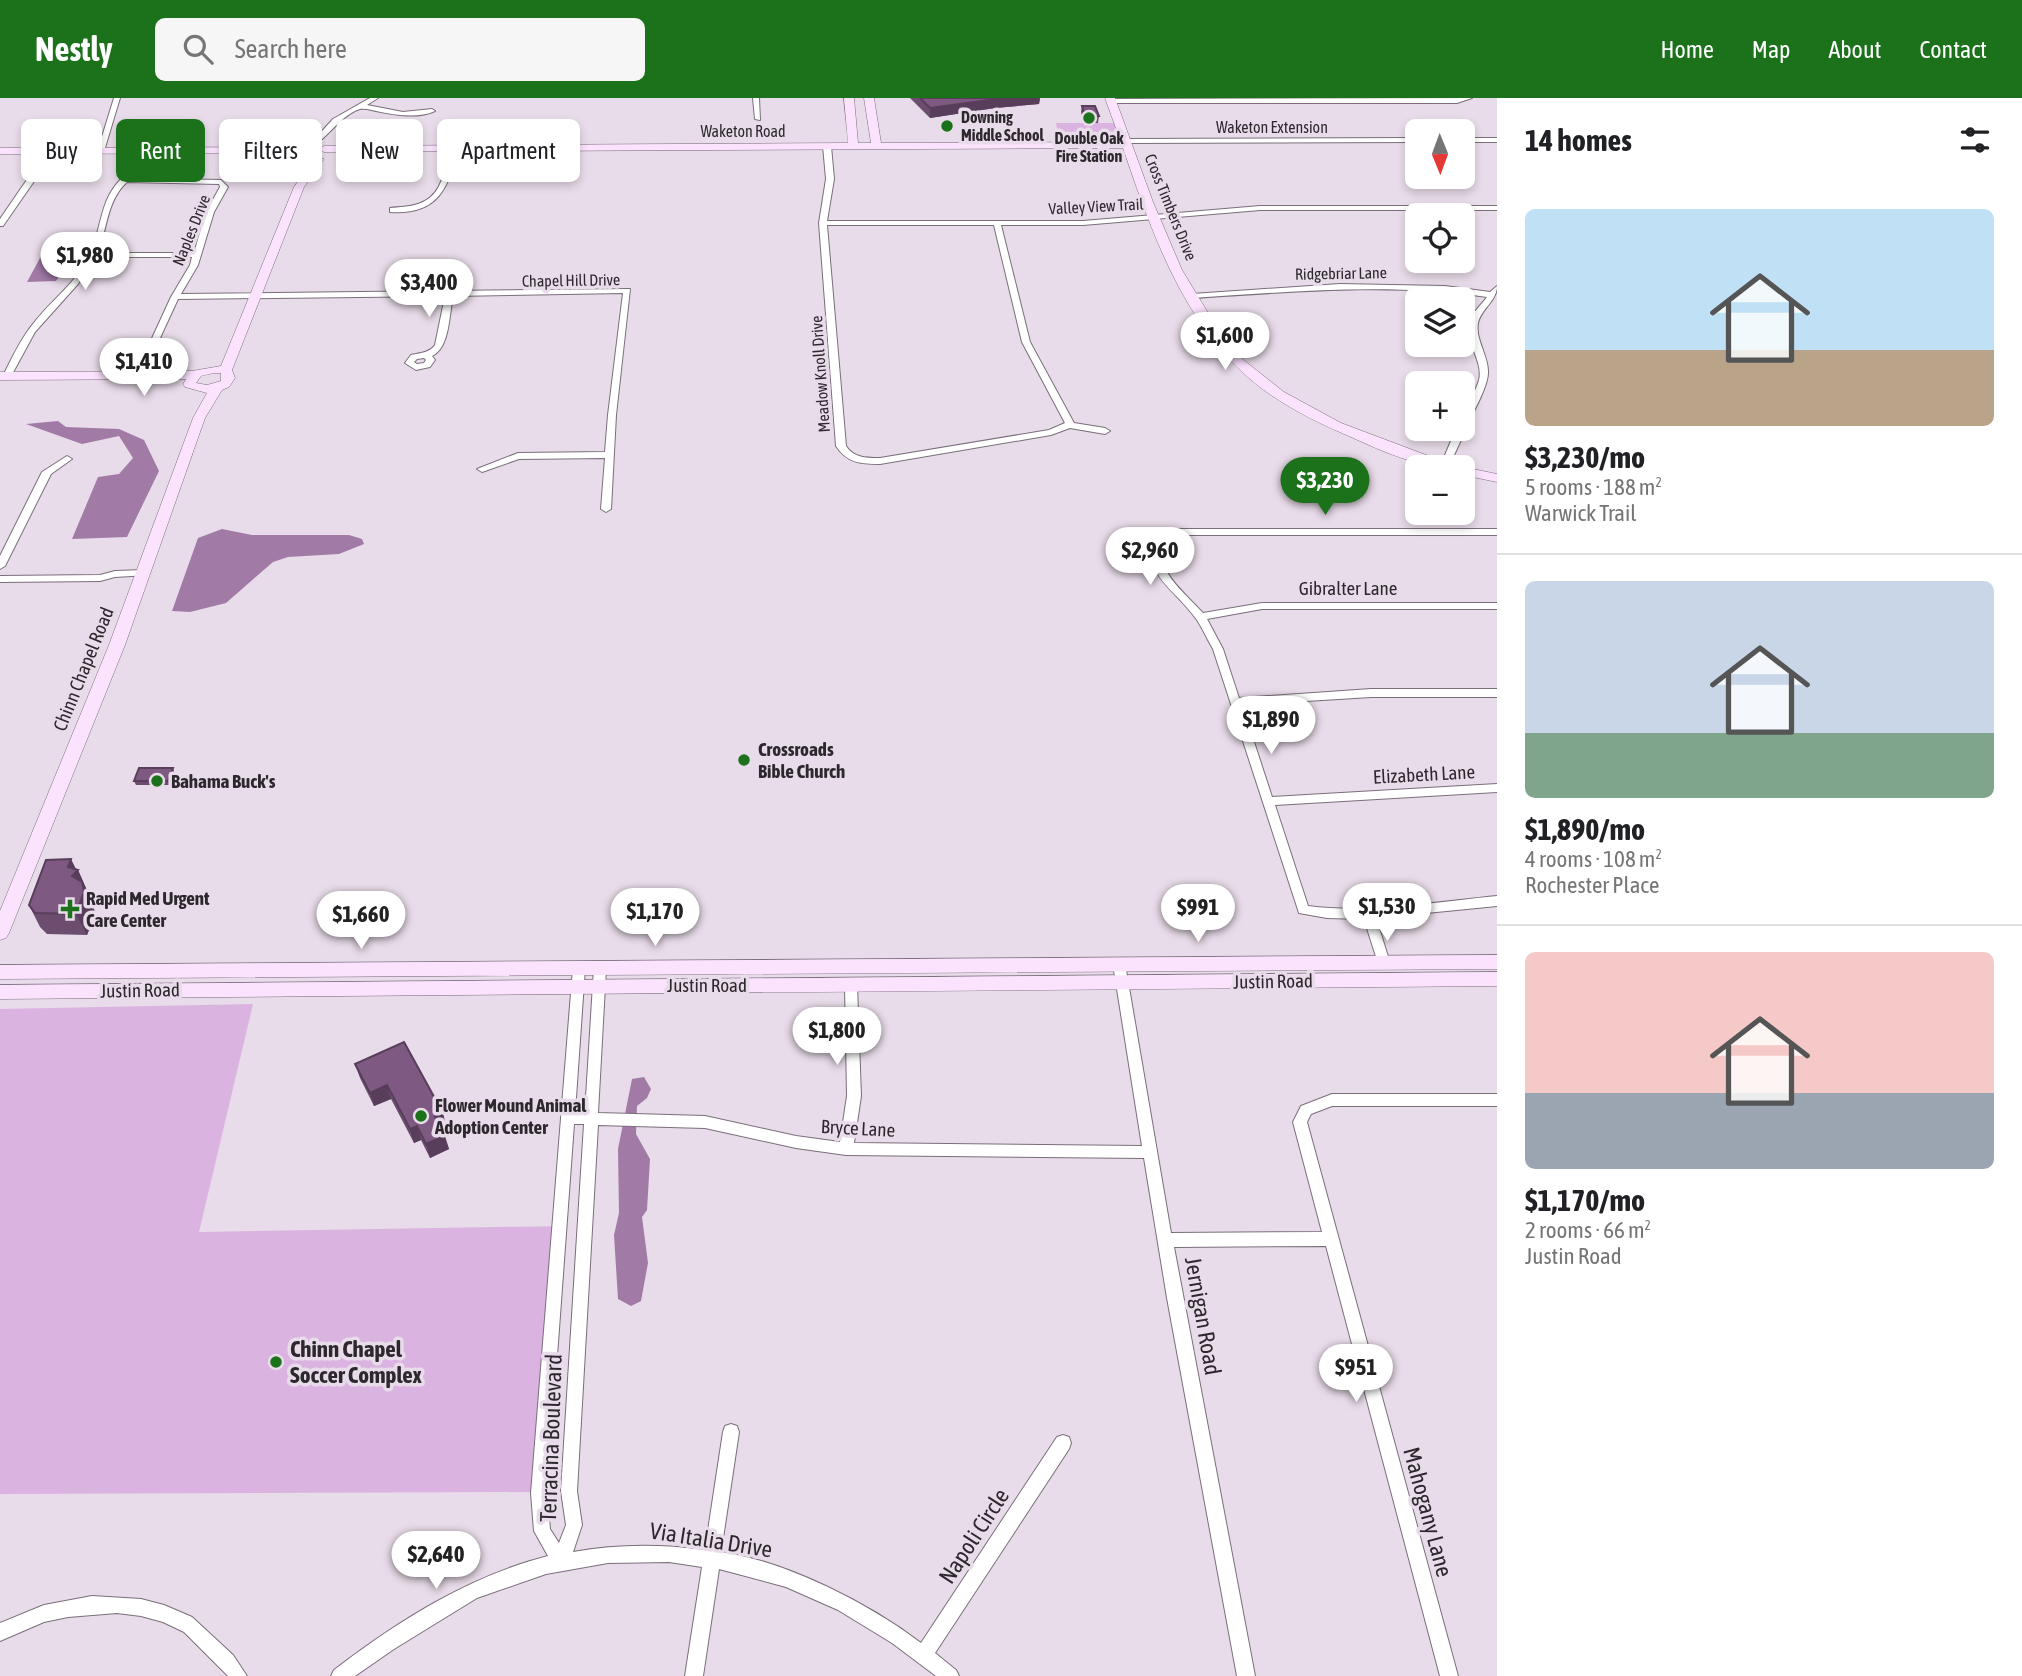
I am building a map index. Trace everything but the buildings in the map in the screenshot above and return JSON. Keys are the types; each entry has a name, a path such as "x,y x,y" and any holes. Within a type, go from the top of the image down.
{"street":[{"path":"102,145 117,98"},
{"path":"322,134 328,127 375,98"},
{"path":"757,98 758,119"},
{"path":"849,98 853,146"},
{"path":"869,98 876,146"},
{"path":"1111,99 1457,101 1469,98"},
{"name":"Cross Timbers Drive","path":"1111,99 1170,255 1192,296 1236,359 1254,377 1346,429 1417,455"},
{"path":"361,106 402,114 432,111"},
{"path":"322,153 328,127"},
{"path":"1475,140 1497,140"},
{"name":"Waketon Extension","path":"1127,143 1405,141"},
{"name":"Waketon Road","path":"580,147 1127,143"},
{"name":"Meadow Knoll Drive","path":"827,146 830,179 823,223 841,446 847,455 860,461 880,461 1051,432 1069,425 1105,431"},
{"name":"Waketon Road","path":"322,153 358,148 437,147"},
{"path":"102,151 219,150"},
{"path":"0,151 21,151"},
{"path":"0,224 29,182"},
{"path":"2,379 34,328 75,283 93,255 107,208 122,182"},
{"name":"Naples Drive","path":"136,357 151,349 198,255 210,212 224,187 221,182"},
{"path":"299,182 299,187"},
{"path":"209,369 226,370 302,182"},
{"path":"393,210 409,210 435,201 444,182"},
{"name":"Valley View Trail","path":"823,223 1083,223 1259,208 1497,208"},
{"path":"997,223 1026,342 1070,422 1069,425"},
{"path":"93,255 198,255"},
{"name":"Ridgebriar Lane","path":"1192,296 1331,286 1445,288 1494,292"},
{"name":"Chapel Hill Drive","path":"175,297 627,291 609,455 606,509"},
{"path":"1475,398 1483,380 1484,369 1473,331 1474,320 1494,292"},
{"path":"426,355 435,351 439,345 449,295"},
{"path":"194,383 220,363 235,346"},
{"name":"Chinn Chapel Road","path":"0,933 142,577 199,418 216,389 228,381 226,370"},
{"path":"2,379 165,380 216,389"},
{"name":"Chinn Chapel Road","path":"194,383 199,418"},
{"path":"482,469 518,456 609,455"},
{"path":"0,566 47,472 67,459"},
{"path":"1475,473 1497,478"},
{"path":"1497,532 1153,532 1152,552 1165,582 1201,617 1218,649 1303,911 1324,914 1368,913 1497,901"},
{"path":"0,579 100,578 109,582 142,577"},
{"name":"Gibralter Lane","path":"1201,617 1262,606 1497,606"},
{"path":"1236,702 1371,693 1497,693"},
{"name":"Elizabeth Lane","path":"1268,801 1497,788"},
{"path":"1368,913 1384,963"},
{"name":"Justin Road","path":"0,972 600,977 1119,964 1497,962"},
{"name":"Jernigan Road","path":"1119,964 1246,1676"},
{"name":"Justin Road","path":"0,992 579,977"},
{"name":"Terracina Boulevard","path":"561,1561 542,1531 539,1493 579,977"},
{"name":"Justin Road","path":"600,977 851,985 1497,979"},
{"name":"Terracina Boulevard","path":"561,1561 573,1525 569,1491 600,977"},
{"path":"846,1149 854,1096 851,985"},
{"name":"Mahogany Lane","path":"1449,1676 1300,1122 1306,1110 1332,1100 1497,1100"},
{"name":"Bryce Lane","path":"567,1118 593,1121 640,1119 705,1122 796,1142 846,1149 1151,1152"},
{"path":"1167,1240 1331,1239"},
{"path":"694,1676 731,1432"},
{"name":"Napoli Circle","path":"924,1654 1063,1443"},
{"name":"Via Italia Drive","path":"340,1676 373,1650 482,1586 561,1561 633,1550 712,1559 785,1575 863,1611 950,1676"},
{"path":"0,1632 15,1623 71,1607 118,1605 156,1612 188,1624 238,1676"}],"shaded area":[{"path":"1056,123 1117,123 1123,141 1060,143"},
{"path":"73,257 56,281 27,282 40,258"},
{"path":"58,421 66,427 119,429 144,440 159,471 127,537 72,539 98,477 119,474 133,458 119,436 82,444 26,424"},
{"path":"222,529 252,535 349,535 362,539 364,544 339,554 288,557 273,562 226,603 190,612 172,611 198,538"},
{"name":"Chinn Chapel Soccer Complex","path":"253,1004 199,1232 563,1226 543,1492 0,1494 0,1009"},
{"path":"644,1077 651,1089 647,1098 637,1106 636,1134 650,1159 647,1210 642,1217 648,1263 641,1301 631,1306 618,1299 614,1235 619,1213 618,1149 632,1079"}],"place":[{"name":"Double Oak Fire Station","path":"1089,118"},
{"name":"Downing Middle School","path":"947,126"},
{"name":"Crossroads Bible Church","path":"744,760"},
{"name":"Bahama Buck's","path":"157,781"},
{"name":"Rapid Med Urgent Care Center","path":"70,909"},
{"name":"Flower Mound Animal Adoption Center","path":"421,1116"},
{"name":"Chinn Chapel Soccer Complex","path":"276,1362"}]}
